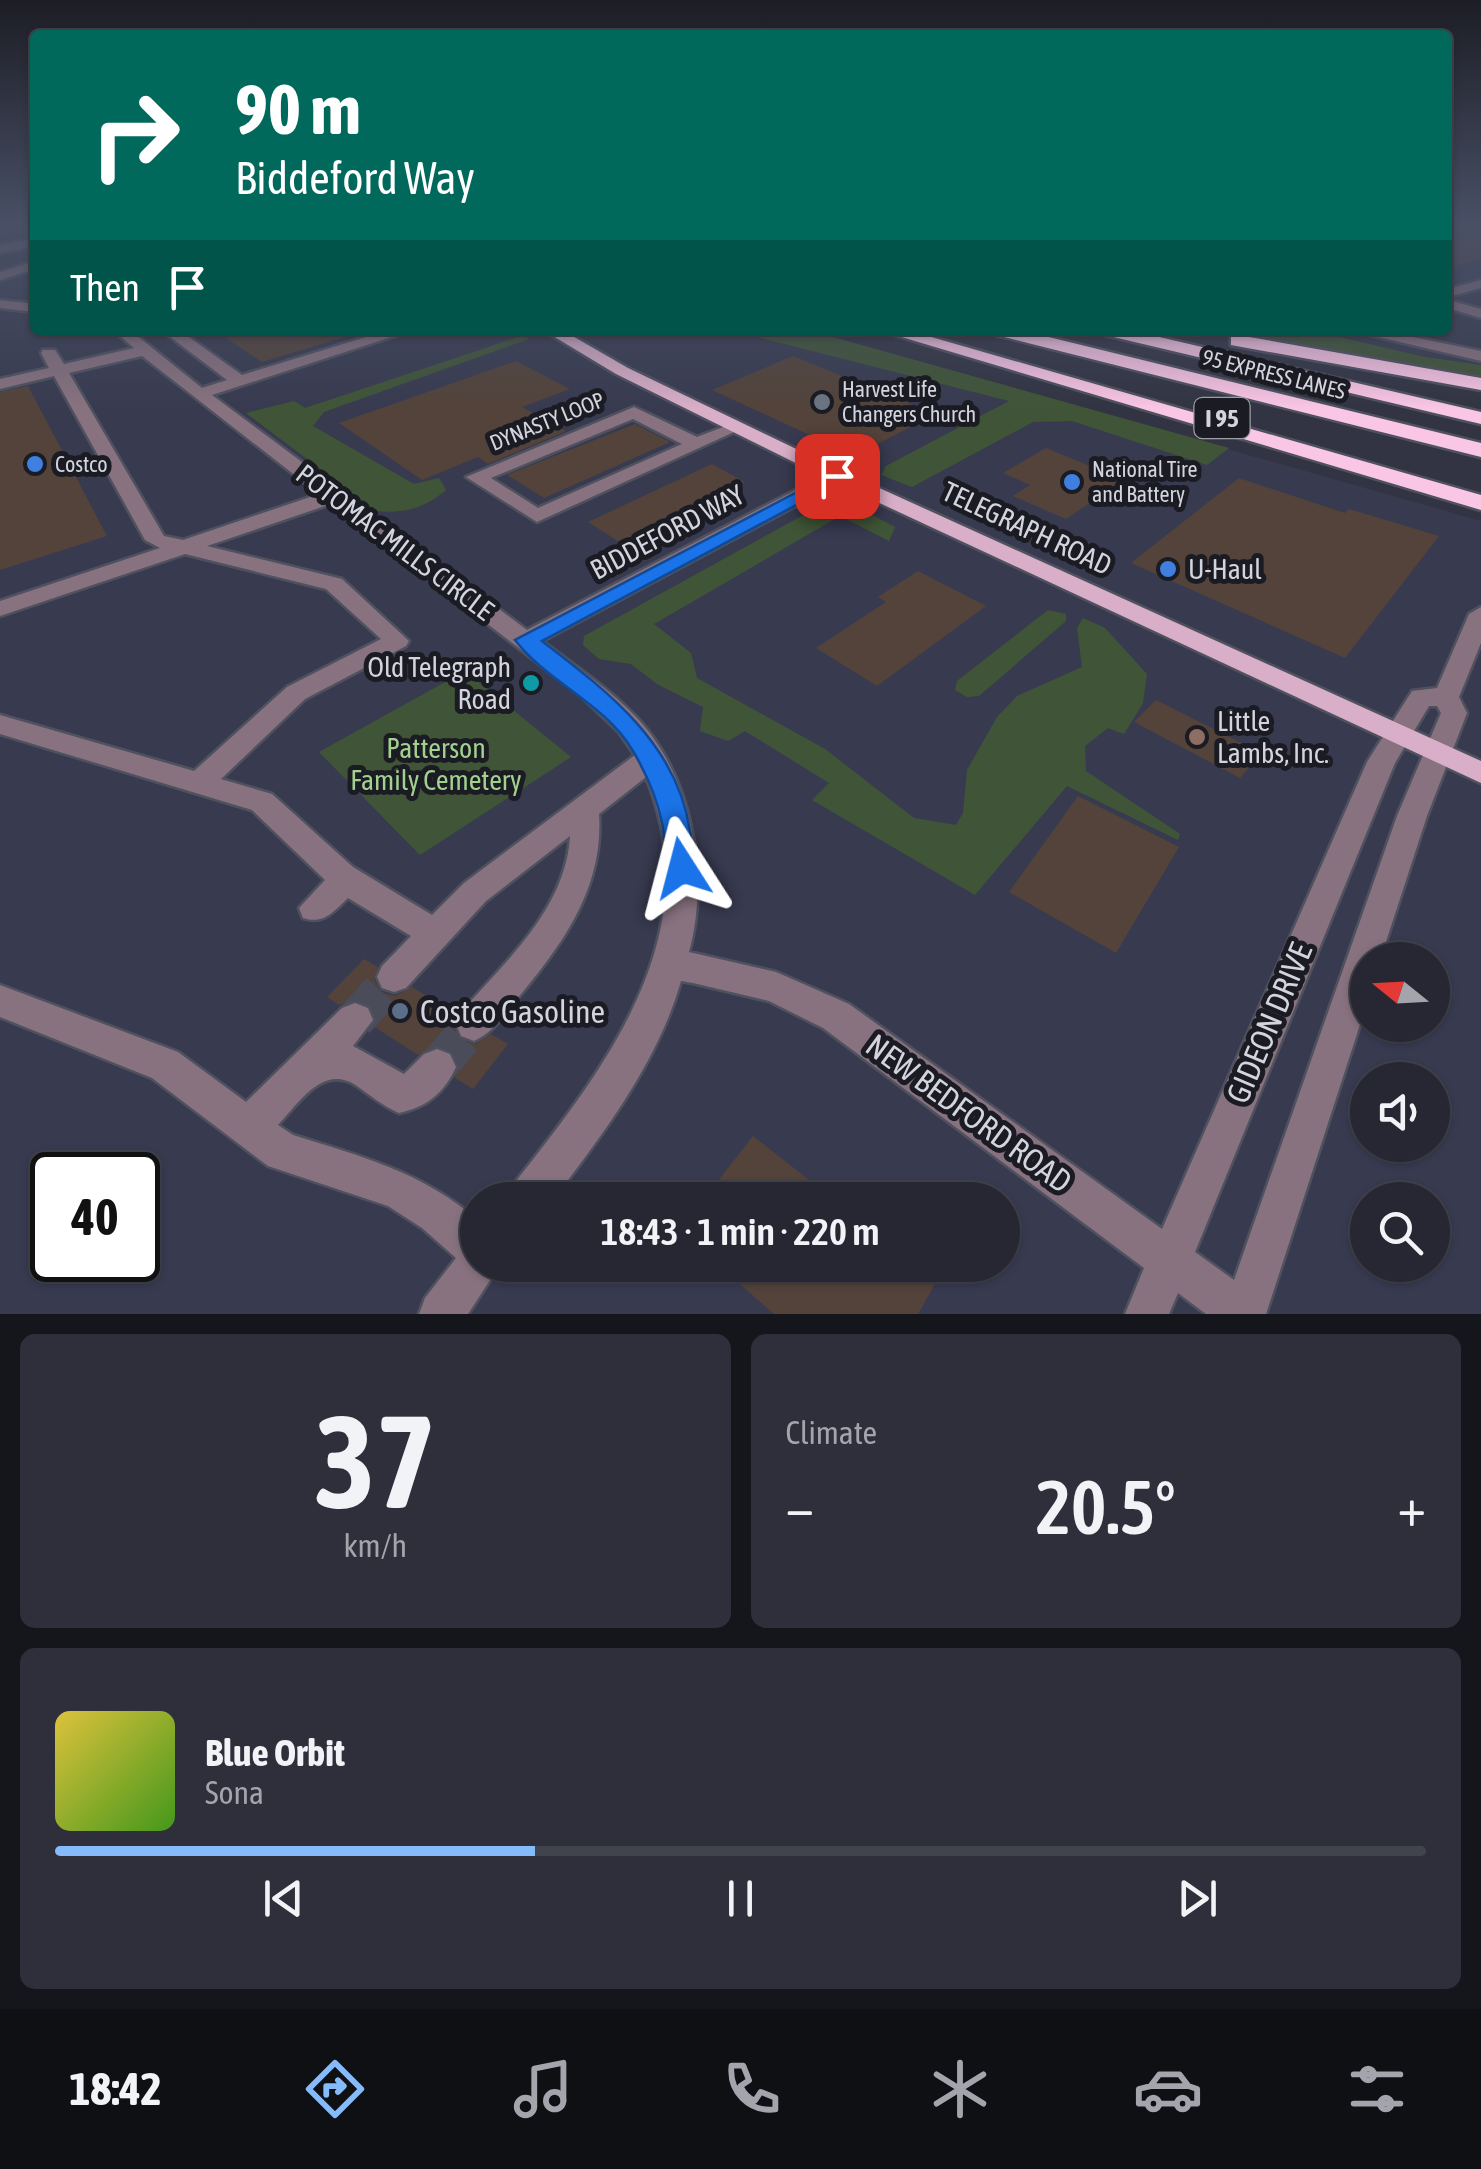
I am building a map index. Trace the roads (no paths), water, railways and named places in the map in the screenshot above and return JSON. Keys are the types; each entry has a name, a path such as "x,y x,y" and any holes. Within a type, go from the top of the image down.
{"highway":[{"name":"I 95","path":"906,335 1481,484"},
{"name":"95 EXPRESS LANES","path":"1018,335 1481,450"},
{"name":"I 95","path":"1125,335 1481,418"},
{"path":"1184,335 1481,403"},
{"path":"1212,335 1481,384"},
{"path":"963,351 1481,502"}],"main road":[{"name":"TELEGRAPH ROAD","path":"560,335 622,371 837,476 1481,773"}],"street":[{"path":"0,304 30,307"},
{"path":"1452,305 1481,314"},
{"name":"POTOMAC MILLS CIRCLE","path":"127,335 198,394 526,640 631,728 650,759 676,823 682,868 680,915 670,965 640,1040 608,1096 542,1182"},
{"path":"176,335 239,382"},
{"path":"198,394 389,335"},
{"path":"1381,335 1481,356"},
{"path":"0,384 54,362 146,350"},
{"path":"54,362 150,534 161,543 334,584 398,641 296,693 199,783"},
{"name":"DYNASTY LOOP","path":"697,444 634,412 476,476 537,516 697,444 736,426"},
{"name":"BIDDEFORD WAY","path":"526,640 837,476"},
{"path":"0,608 334,496"},
{"path":"1243,1314 1436,753 1454,713 1446,697 1481,614"},
{"name":"GIDEON DRIVE","path":"1147,1314 1371,782 1421,697 1446,697"},
{"path":"0,724 262,802 290,821 307,844 347,879 435,934"},
{"path":"394,977 475,892 650,759"},
{"path":"474,1024 572,898 587,850 584,809"},
{"path":"315,908 347,879"},
{"name":"NEW BEDFORD ROAD","path":"670,965 722,970 760,979 836,1016 1243,1314"},
{"path":"0,1001 165,1065 282,1152 398,1189 460,1234"},
{"path":"248,1127 355,1020"},
{"path":"308,1068 331,1058 352,1062 399,1094 415,1091 437,1067"},
{"path":"441,1314 465,1282"}],"tunnel":[{"path":"355,1020 394,977"},
{"path":"437,1067 474,1024"}],"place":[{"name":"Harvest Life Changers Church","path":"822,402"},
{"name":"Costco","path":"35,464"},
{"name":"National Tire and Battery","path":"1072,482"},
{"name":"U-Haul","path":"1168,569"},
{"name":"Old Telegraph Road","path":"531,683"},
{"name":"Little Lambs, Inc.","path":"1197,737"},
{"name":"Costco Gasoline","path":"400,1011"}],"park label":[{"name":"Patterson Family Cemetery","path":"436,764"}]}
